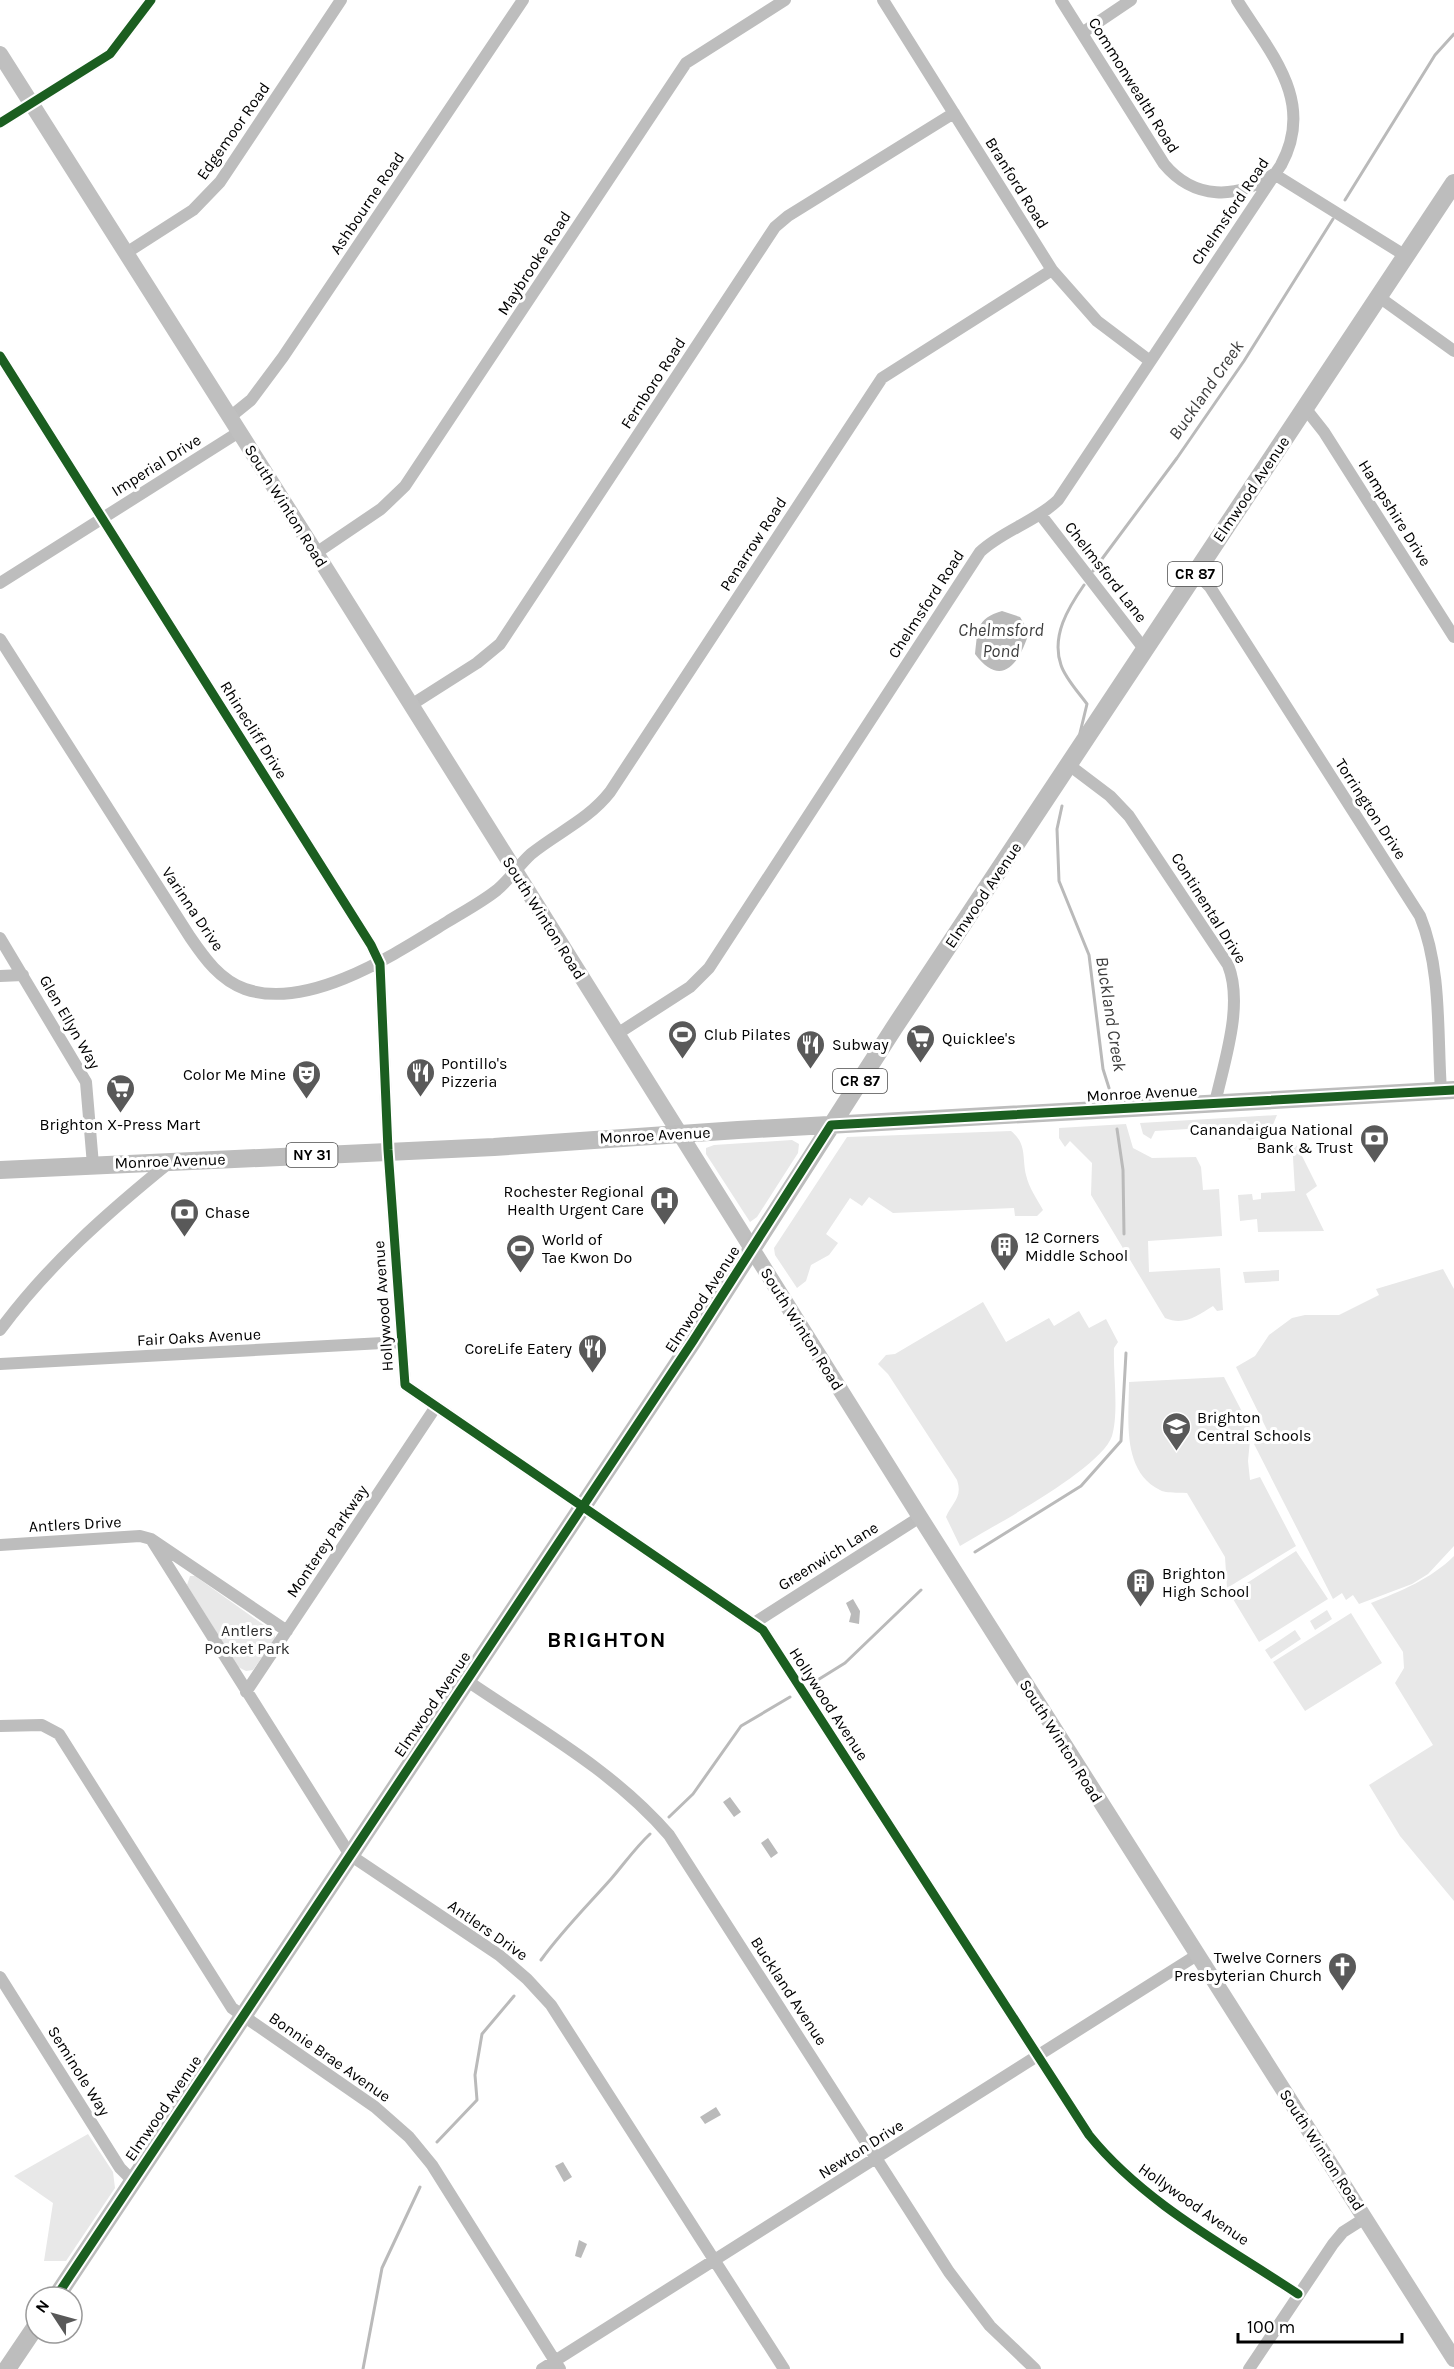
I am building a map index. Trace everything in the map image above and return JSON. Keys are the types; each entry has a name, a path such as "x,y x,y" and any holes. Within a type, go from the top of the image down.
{"main road":[{"name":"South Winton Road","path":"0,54 316,553 920,1517 1454,2359"},
{"name":"Elmwood Avenue","path":"64,2285 752,1250 831,1125 1454,183"},
{"name":"Monroe Avenue","path":"0,1170 388,1150 494,1147 831,1125 1451,1090"},
{"path":"8,2369 24,2344"}],"street":[{"path":"0,123 110,54 151,0"},
{"name":"Edgemoor Road","path":"126,253 193,210 220,182 341,0"},
{"name":"Ashbourne Road","path":"230,417 251,400 283,357 523,0"},
{"name":"Maybrooke Road","path":"316,553 381,510 410,480 686,63 785,0"},
{"name":"Branford Road","path":"883,0 1052,270 1097,321 1150,361"},
{"name":"Commonwealth Road","path":"1061,0 1164,164 1179,179 1201,190 1232,193 1252,188 1274,174"},
{"path":"1082,33 1131,0"},
{"name":"Chelmsford Road","path":"616,1034 690,987 709,968 980,552 989,543 1051,507 1064,491 1287,154 1294,134 1294,102 1281,72 1237,0"},
{"name":"Fernboro Road","path":"411,705 477,663 500,644 775,227 788,216 954,113"},
{"path":"1274,174 1406,256"},
{"name":"Penarrow Road","path":"515,871 534,852 590,814 610,792 882,378 1052,270"},
{"path":"1379,297 1454,351"},
{"name":"Rhinecliff Drive","path":"0,356 371,945 380,964 388,1150"},
{"name":"Hampshire Drive","path":"1305,408 1324,432 1454,637"},
{"name":"Imperial Drive","path":"0,583 239,432"},
{"name":"Chelmsford Lane","path":"1040,514 1145,650"},
{"name":"Torrington Drive","path":"1196,573 1209,587 1420,916 1428,935 1434,965 1451,1090"},
{"name":"Varinna Drive","path":"0,639 190,937 213,969 243,988 263,993 288,994 380,964 493,893 515,871"},
{"name":"Continental Drive","path":"1069,765 1110,795 1129,816 1228,965 1233,977 1234,1002 1215,1103"},
{"name":"Glen Ellyn Way","path":"0,938 87,1084 93,1165"},
{"path":"0,976 23,975"},
{"name":"Hollywood Avenue","path":"388,1150 405,1385 435,1408 754,1623 770,1639 1089,2135 1125,2174 1163,2204 1298,2294"},
{"path":"0,1330 57,1261 95,1224 170,1162"},
{"name":"Fair Oaks Avenue","path":"0,1364 401,1342"},
{"name":"Monterey Parkway","path":"246,1692 435,1408"},
{"name":"Greenwich Lane","path":"754,1623 920,1517"},
{"name":"Antlers Drive","path":"0,1545 140,1536 151,1539 350,1855 499,1955 534,1987 577,2042 784,2369"},
{"path":"151,1539 287,1631"},
{"name":"Buckland Avenue","path":"466,1680 606,1775 640,1803 669,1835 963,2292 990,2326 1035,2369"},
{"name":"Bonnie Brae Avenue","path":"0,1726 42,1725 59,1734 232,2008 375,2107 415,2143 432,2165 557,2365"},
{"name":"Newton Drive","path":"542,2369 557,2365 715,2260 1197,1954"},
{"name":"Seminole Way","path":"0,1977 120,2168 133,2181"},
{"path":"1249,2369 1333,2244 1343,2232 1365,2218"}],"green space":[{"path":"1277,1115 1269,1134 1249,1140 1247,1136 1252,1125 1155,1131 1151,1139 1143,1134 1140,1123"},
{"path":"1126,1124 1133,1148 1152,1158 1196,1157 1201,1167 1203,1190 1219,1189 1222,1236 1148,1241 1149,1272 1220,1268 1223,1310 1217,1311 1213,1306 1184,1320 1165,1318 1091,1195 1092,1163 1070,1141 1065,1147 1059,1138 1059,1128"},
{"path":"1011,1131 1020,1141 1027,1180 1043,1210 1037,1216 1015,1216 1014,1208 893,1213 869,1197 862,1206 850,1198 826,1234 838,1243 829,1255 811,1265 806,1281 797,1288 775,1255 774,1248 847,1137"},
{"path":"792,1140 799,1144 798,1153 757,1217 750,1222 706,1154 706,1148 714,1145"},
{"path":"1292,1141 1297,1146 1317,1186 1306,1194 1324,1231 1258,1232 1257,1219 1240,1221 1238,1195 1252,1194 1253,1200 1261,1199 1261,1193 1295,1191"},
{"path":"1443,1269 1454,1289 1454,1546 1428,1574 1412,1584 1359,1604 1353,1595 1346,1600 1342,1593 1333,1599 1254,1444 1269,1434 1236,1367 1255,1356 1269,1335 1292,1318 1305,1315 1339,1315 1379,1295 1376,1289"},
{"path":"1279,1270 1279,1281 1245,1283 1243,1272"},
{"path":"983,1302 1006,1342 1049,1318 1054,1326 1079,1311 1089,1328 1106,1319 1118,1342 1114,1348 1115,1416 1112,1436 1104,1449 1088,1464 1044,1496 960,1546 946,1517 958,1496 957,1480 888,1374 878,1364 886,1355 895,1354"},
{"path":"1224,1377 1251,1429 1248,1461 1250,1480 1260,1477 1296,1546 1227,1588 1225,1557 1187,1493 1163,1491 1147,1481 1133,1457 1129,1427 1129,1382"},
{"path":"1296,1551 1328,1599 1259,1642 1230,1594"},
{"path":"1454,1556 1454,1901 1400,1836 1369,1785 1433,1745 1395,1683 1404,1668 1403,1652 1371,1603 1426,1578"},
{"name":"Antlers Pocket Park","path":"190,1576 195,1576 275,1633 275,1639 253,1670 246,1671 238,1667 187,1585"},
{"path":"1327,1610 1332,1619 1315,1630 1310,1621"},
{"path":"1351,1613 1382,1663 1305,1711 1273,1662"},
{"path":"1295,1630 1301,1639 1271,1659 1265,1650"},
{"path":"88,2134 113,2172 115,2188 66,2261 44,2261 53,2203 14,2176"}],"water":[{"name":"Chelmsford Pond","path":"1002,611 1020,617 1029,632 1015,662 1002,671 985,665 975,654 980,626 987,618"},
{"path":"853,1599 860,1611 859,1624 849,1622 851,1614 846,1603"},
{"path":"730,1797 741,1812 734,1817 723,1802"},
{"path":"768,1838 778,1853 771,1858 761,1843"},
{"path":"716,2107 721,2115 705,2124 700,2117"},
{"path":"563,2162 572,2177 564,2182 555,2166"},
{"path":"579,2240 587,2244 581,2258 575,2256"}],"waterway":[{"name":"Buckland Creek","path":"1345,200 1435,55 1454,34"},
{"name":"Buckland Creek","path":"1093,571 1177,458 1244,361 1333,219"},
{"name":"Buckland Creek","path":"1080,733 1087,704 1063,670 1058,654 1058,644 1067,613 1084,585"},
{"name":"Buckland Creek","path":"1062,806 1057,829 1059,881 1089,955 1103,1069 1109,1088"},
{"name":"Buckland Creek","path":"1117,1129 1123,1170 1124,1234"},
{"name":"Buckland Creek","path":"975,1552 1081,1486 1121,1441 1126,1353"},
{"path":"816,1681 845,1663 921,1590"},
{"path":"669,1817 693,1794 741,1726 790,1697"},
{"path":"541,1960 650,1834"},
{"path":"437,2142 477,2100 475,2075 482,2034 514,1996"},
{"path":"363,2369 382,2268 420,2187"}],"cycle path":[{"path":"0,123 110,54 151,0"},
{"path":"0,356 371,945 380,964 388,1150 405,1385 763,1630 1089,2135 1135,2182 1160,2203 1298,2294"},
{"path":"64,2285 693,1341 831,1125 1454,1090"}],"place":[{"name":"Club Pilates","path":"683,1060"},
{"name":"Quicklee's","path":"921,1064"},
{"name":"Subway","path":"811,1070"},
{"name":"Pontillo's Pizzeria","path":"420,1098"},
{"name":"Color Me Mine","path":"307,1100"},
{"name":"Brighton X-Press Mart","path":"120,1114"},
{"name":"Canandaigua National Bank & Trust","path":"1374,1164"},
{"name":"Rochester Regional Health Urgent Care","path":"665,1226"},
{"name":"Chase","path":"184,1238"},
{"name":"12 Corners Middle School","path":"1004,1272"},
{"name":"World of Tae Kwon Do","path":"521,1274"},
{"name":"CoreLife Eatery","path":"593,1374"},
{"name":"Brighton Central Schools","path":"1176,1452"},
{"name":"Brighton High School","path":"1141,1608"},
{"name":"Twelve Corners Presbyterian Church","path":"1343,1992"}],"district":[{"name":"BRIGHTON","path":"607,1640"}]}
